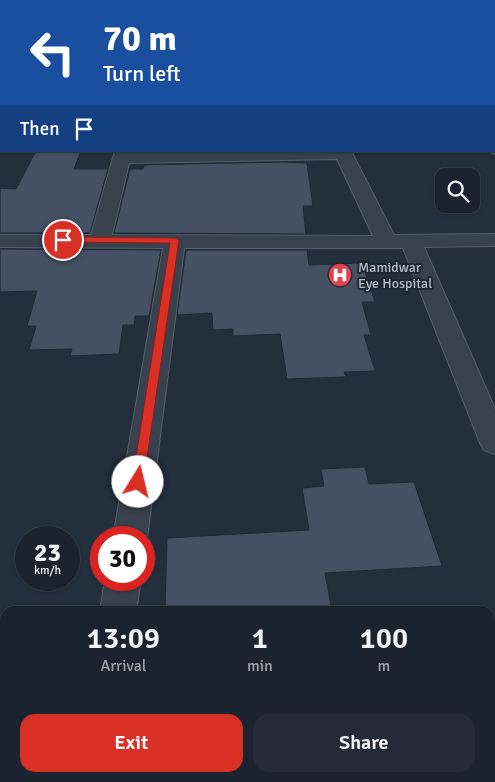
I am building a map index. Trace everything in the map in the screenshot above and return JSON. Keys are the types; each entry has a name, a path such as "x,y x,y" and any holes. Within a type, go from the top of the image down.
{"street":[{"path":"100,240 123,155 343,153 386,241"},
{"path":"132,526 175,240"},
{"path":"0,241 495,240"},
{"path":"411,241 495,443"},
{"path":"119,606 121,591"}],"building":[{"path":"35,152 81,152 74,169 108,169 90,233 0,233 0,188 16,189"},
{"path":"307,163 313,206 303,206 306,234 114,233 130,169 143,169 144,165"},
{"path":"0,249 161,250 149,316 135,316 134,325 123,325 119,354 70,356 72,349 29,350 36,326 27,326 37,291 0,292"},
{"path":"186,250 307,250 309,265 362,263 375,302 362,302 371,335 364,335 375,371 344,372 346,377 287,379 280,334 233,336 233,329 213,330 212,313 177,315"},
{"path":"365,467 369,484 414,482 442,566 325,573 331,606 165,606 167,538 309,530 302,488 324,486 321,469"}],"place":[{"name":"Mamidwar Eye Hospital","path":"340,275"}],"route":[{"path":"63,240 175,240 138,482"}]}
